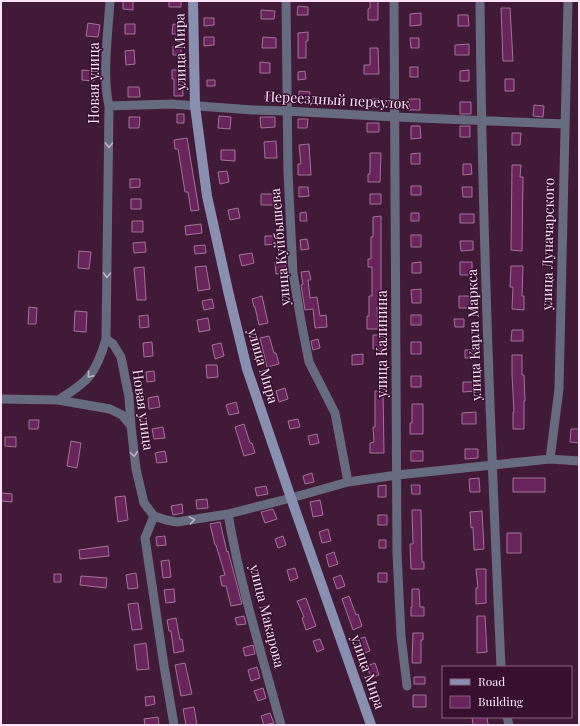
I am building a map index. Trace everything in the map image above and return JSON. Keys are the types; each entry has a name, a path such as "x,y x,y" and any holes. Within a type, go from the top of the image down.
{"street":[{"name":"Новая улица","path":"110,1 106,76 106,95 109,106 106,339 113,344 121,357 129,397 131,426 140,489 144,503 154,516"},
{"name":"улица Мира","path":"193,1 195,106 207,196 247,370 371,725"},
{"name":"улица Куйбышева","path":"286,1 286,111 293,273 309,362 335,413 348,482"},
{"name":"улица Калинина","path":"394,1 397,553 401,636 407,686"},
{"name":"улица Карла Маркса","path":"480,1 481,120 492,465 501,666"},
{"name":"улица Луначарского","path":"550,459 558,389 568,1"},
{"name":"Переездный переулок","path":"109,106 172,104 253,110 565,124"},
{"path":"58,400 77,389 94,372 101,357 106,339"},
{"path":"1,399 58,400 110,409 122,415 131,426"},
{"path":"174,725 145,538 154,516 177,522 228,514 348,482 397,475 550,459 579,461"},
{"name":"улица Макарова","path":"228,514 253,624 281,725"}],"building":[{"path":"123,1 133,1 133,10 123,9"},
{"path":"169,1 181,1 181,7 169,7"},
{"path":"370,1 378,1 378,20 368,20"},
{"path":"298,6 308,7 308,15 297,15"},
{"path":"501,8 510,8 513,61 503,61"},
{"path":"261,10 275,11 274,19 261,19"},
{"path":"421,13 421,25 410,26 410,14"},
{"path":"458,15 468,15 469,26 458,26"},
{"path":"204,18 214,18 214,25 204,26"},
{"path":"88,23 100,25 98,37 86,36"},
{"path":"125,24 135,24 135,34 125,34"},
{"path":"173,24 181,25 180,34 172,34"},
{"path":"308,32 308,41 306,41 306,58 298,58 298,33"},
{"path":"204,37 214,37 214,45 204,46"},
{"path":"263,37 276,38 276,48 262,48"},
{"path":"410,38 419,38 419,48 411,48"},
{"path":"469,44 469,55 455,55 455,45"},
{"path":"173,46 181,46 181,55 173,55"},
{"path":"370,48 378,48 379,74 364,74 364,65 370,65"},
{"path":"134,50 135,64 126,65 125,51"},
{"path":"260,62 270,63 270,73 260,73"},
{"path":"410,67 418,67 418,77 410,77"},
{"path":"82,70 95,71 94,81 82,80"},
{"path":"172,70 182,70 183,96 174,96 174,79 172,79"},
{"path":"469,70 469,81 460,81 460,71"},
{"path":"305,71 306,79 298,80 298,72"},
{"path":"505,79 514,79 514,91 505,91"},
{"path":"207,80 215,80 215,86 207,86"},
{"path":"128,87 139,87 140,97 128,97"},
{"path":"299,91 310,92 309,102 299,102"},
{"path":"265,95 274,95 275,102 265,102"},
{"path":"363,99 379,99 379,107 363,107"},
{"path":"409,99 420,99 420,110 409,110"},
{"path":"460,102 471,102 471,114 460,114"},
{"path":"534,105 544,106 543,117 533,116"},
{"path":"177,114 184,114 184,123 177,123"},
{"path":"219,116 231,117 230,129 218,128"},
{"path":"129,117 140,117 139,128 129,128"},
{"path":"260,117 275,117 275,127 261,128"},
{"path":"298,119 308,119 307,128 298,128"},
{"path":"367,123 379,123 379,132 367,132"},
{"path":"411,126 420,126 421,138 411,139"},
{"path":"460,126 470,126 470,137 460,137"},
{"path":"512,133 521,133 520,145 512,145"},
{"path":"187,138 199,210 191,211 188,192 185,192 178,149 175,149 174,140"},
{"path":"276,141 277,158 265,158 264,142"},
{"path":"309,144 311,175 298,175 298,164 301,164 299,145"},
{"path":"221,150 235,150 235,161 221,160"},
{"path":"370,153 381,153 380,182 368,182 368,174 370,174"},
{"path":"420,153 420,164 411,164 411,154"},
{"path":"463,164 471,164 472,174 463,175"},
{"path":"512,165 521,165 520,177 523,177 522,251 511,250"},
{"path":"227,171 229,182 220,184 218,172"},
{"path":"130,179 140,179 140,187 130,188"},
{"path":"411,186 421,186 421,195 411,195"},
{"path":"299,187 308,187 309,196 299,197"},
{"path":"462,187 472,187 472,197 463,197"},
{"path":"261,194 276,194 276,205 261,205"},
{"path":"370,194 381,194 381,204 370,204"},
{"path":"131,199 141,199 141,209 131,209"},
{"path":"238,208 240,218 230,220 228,210"},
{"path":"306,212 307,221 300,221 300,213"},
{"path":"411,213 419,213 419,221 411,221"},
{"path":"460,214 474,214 474,223 460,223"},
{"path":"381,216 381,296 383,296 383,306 377,307 378,329 367,329 367,316 369,316 369,296 372,296 372,267 368,267 368,259 371,259 373,217"},
{"path":"132,221 143,221 143,232 132,232"},
{"path":"201,224 202,233 186,235 185,226"},
{"path":"411,235 421,235 421,247 411,247"},
{"path":"265,236 277,236 277,244 265,245"},
{"path":"307,239 309,249 301,250 300,240"},
{"path":"460,241 473,241 473,250 461,251"},
{"path":"145,242 146,252 134,253 133,243"},
{"path":"205,245 206,253 195,254 194,246"},
{"path":"79,251 91,252 89,269 78,268"},
{"path":"252,253 254,263 242,266 239,255"},
{"path":"285,261 286,273 276,274 275,262"},
{"path":"421,262 421,273 412,273 412,263"},
{"path":"460,262 472,262 472,275 460,275"},
{"path":"206,266 210,289 198,291 195,267"},
{"path":"511,266 523,266 522,296 524,296 524,310 512,309 513,287 510,287"},
{"path":"144,267 146,300 137,300 134,268"},
{"path":"309,271 311,280 308,280 310,298 317,297 320,316 326,315 327,327 315,328 313,309 305,310 301,285 303,284 301,272"},
{"path":"421,289 421,303 412,303 411,290"},
{"path":"262,296 268,323 259,325 252,299"},
{"path":"459,296 472,296 472,308 459,308"},
{"path":"212,299 214,308 204,310 202,301"},
{"path":"29,307 37,308 36,324 28,324"},
{"path":"75,311 87,312 86,332 74,331"},
{"path":"148,315 149,327 140,328 139,316"},
{"path":"411,315 421,315 421,325 411,325"},
{"path":"208,318 210,330 199,332 197,320"},
{"path":"454,319 464,319 464,327 455,327"},
{"path":"512,330 523,330 523,341 511,341"},
{"path":"373,335 382,335 382,349 373,349"},
{"path":"269,336 279,364 267,367 260,338"},
{"path":"318,339 320,348 313,350 311,341"},
{"path":"152,342 153,356 144,357 143,343"},
{"path":"411,342 421,342 421,354 411,354"},
{"path":"221,343 224,356 215,359 212,345"},
{"path":"465,350 476,350 476,358 465,358"},
{"path":"363,354 363,364 352,365 352,355"},
{"path":"512,355 522,355 522,375 524,375 525,401 524,429 513,429 514,412"},
{"path":"206,365 217,365 218,377 207,378"},
{"path":"154,371 155,381 147,382 146,372"},
{"path":"411,376 421,376 421,387 411,387"},
{"path":"463,382 476,382 476,391 463,392"},
{"path":"285,388 288,399 279,402 276,391"},
{"path":"375,391 383,391 384,453 370,453 370,443 374,442 373,427 375,427"},
{"path":"158,396 160,407 149,409 148,398"},
{"path":"236,402 239,413 229,415 226,405"},
{"path":"412,404 423,404 423,434 410,434 410,423 412,423"},
{"path":"476,412 476,424 462,424 462,413"},
{"path":"298,419 300,427 290,429 288,421"},
{"path":"29,420 39,420 38,429 29,429"},
{"path":"244,424 255,453 244,456 235,427"},
{"path":"163,427 165,438 154,439 152,429"},
{"path":"571,429 579,429 579,443 570,442"},
{"path":"317,434 319,443 310,445 308,436"},
{"path":"5,437 16,437 16,447 5,446"},
{"path":"71,441 81,443 77,468 67,466"},
{"path":"465,449 478,449 478,458 465,459"},
{"path":"165,451 167,462 157,463 155,453"},
{"path":"411,451 423,451 423,461 411,461"},
{"path":"312,473 314,482 305,484 303,476"},
{"path":"479,478 480,492 470,492 469,479"},
{"path":"513,478 545,478 545,492 513,492"},
{"path":"386,485 386,497 378,497 378,486"},
{"path":"411,485 420,485 420,494 412,494"},
{"path":"266,486 268,494 257,496 255,488"},
{"path":"1,493 12,494 12,502 1,501"},
{"path":"125,496 128,520 118,522 115,497"},
{"path":"207,499 208,508 197,509 196,500"},
{"path":"320,500 323,515 313,517 310,502"},
{"path":"182,504 183,513 173,515 171,506"},
{"path":"273,509 277,519 265,523 261,512"},
{"path":"412,510 421,510 422,562 424,562 424,569 411,569 410,544 413,544"},
{"path":"482,511 484,549 474,550 473,527 471,528 470,512"},
{"path":"378,515 387,515 387,525 378,525"},
{"path":"220,522 242,604 231,606 226,586 222,586 220,576 225,575 210,524"},
{"path":"328,529 331,541 322,543 319,532"},
{"path":"507,533 521,533 521,553 507,553"},
{"path":"165,536 166,545 157,546 156,537"},
{"path":"283,536 286,545 278,548 275,539"},
{"path":"379,540 386,540 386,548 379,548"},
{"path":"108,546 109,556 80,559 79,550"},
{"path":"334,552 338,564 329,567 326,555"},
{"path":"169,560 171,577 163,578 161,561"},
{"path":"295,568 298,578 290,581 287,570"},
{"path":"476,569 486,569 486,603 476,604 476,588 478,588"},
{"path":"136,573 138,588 128,589 126,575"},
{"path":"378,573 387,573 387,582 378,582"},
{"path":"54,574 61,574 61,582 54,582"},
{"path":"341,575 345,586 337,589 333,578"},
{"path":"81,576 107,578 106,588 80,585"},
{"path":"174,589 175,602 166,603 164,590"},
{"path":"412,589 419,589 420,607 424,607 424,616 411,616"},
{"path":"349,596 362,626 353,630 342,599"},
{"path":"306,598 316,626 306,630 302,618 304,617 297,601"},
{"path":"138,603 142,629 132,630 128,604"},
{"path":"244,616 246,624 237,625 235,618"},
{"path":"477,616 485,616 487,652 477,653"},
{"path":"176,618 180,640 182,639 184,651 174,653 171,631 169,631 167,620"},
{"path":"413,633 423,633 423,640 421,640 421,663 412,663"},
{"path":"365,637 370,651 362,654 357,639"},
{"path":"320,639 324,649 317,652 313,641"},
{"path":"146,643 149,669 137,670 134,645"},
{"path":"253,645 255,654 245,656 243,648"},
{"path":"185,663 192,694 181,696 175,665"},
{"path":"375,663 379,675 371,678 367,666"},
{"path":"257,667 260,678 251,681 248,670"},
{"path":"414,677 425,677 425,684 414,684"},
{"path":"263,688 266,698 258,701 254,691"},
{"path":"413,695 426,695 426,707 413,707"},
{"path":"154,696 155,704 146,706 145,697"},
{"path":"194,707 197,725 186,725 183,709"},
{"path":"270,713 274,723 264,725 261,716"},
{"path":"158,717 159,725 145,725 144,719"},
{"path":"472,718 487,718 488,725 473,725"}]}
